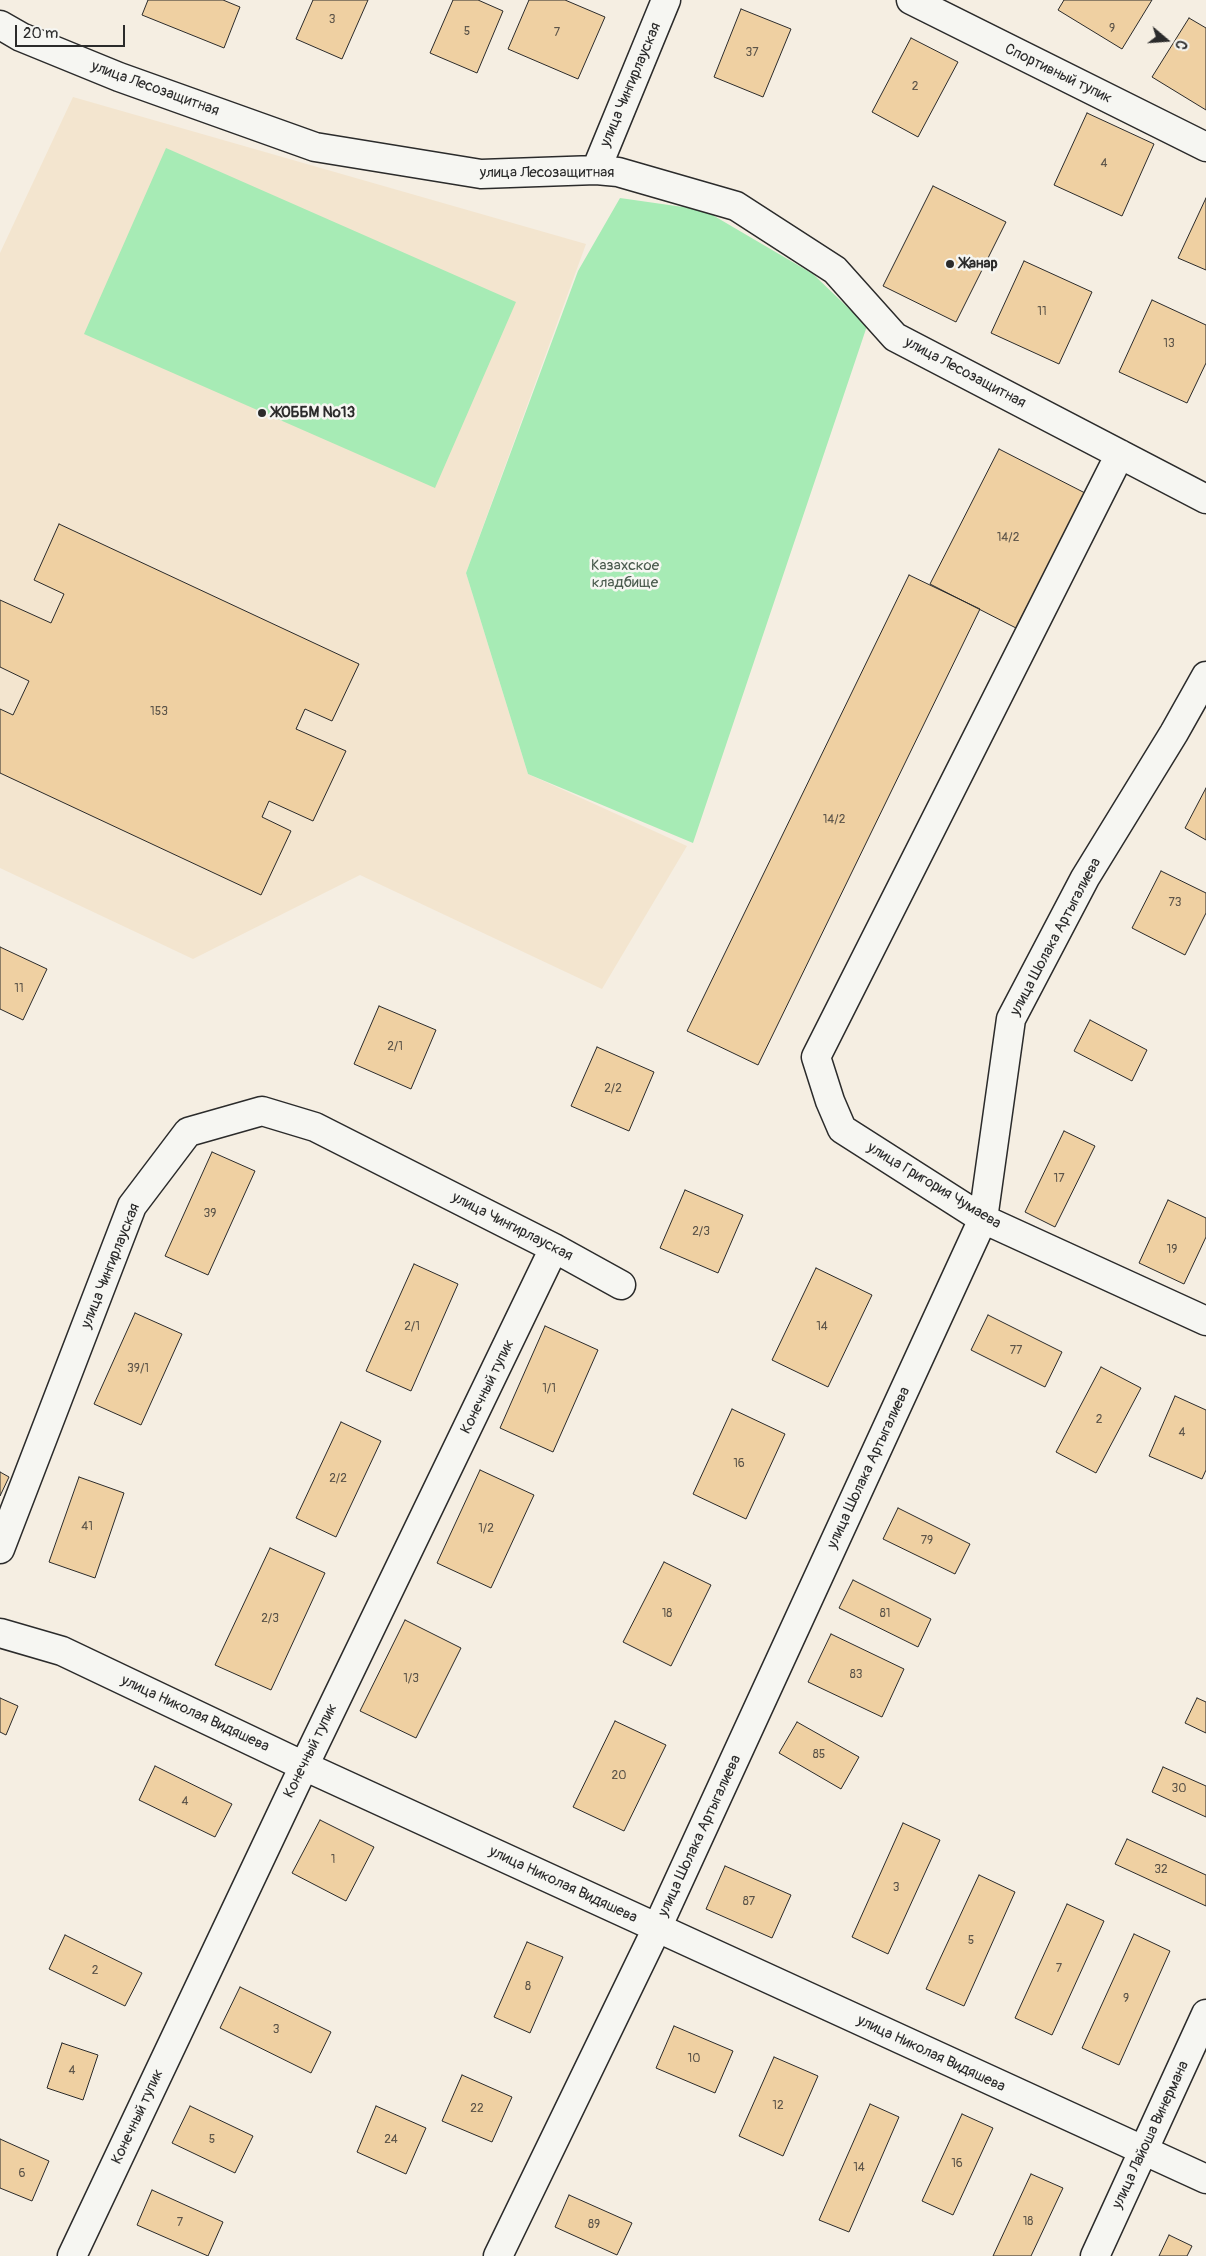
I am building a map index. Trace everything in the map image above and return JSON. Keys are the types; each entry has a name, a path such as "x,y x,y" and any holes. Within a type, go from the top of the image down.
{"street":[{"name":"улица Чингирлауская","path":"596,170 666,0"},
{"name":"Спортивный тупик","path":"911,0 1206,147"},
{"name":"улица Лесозащитная","path":"0,25 21,37 119,77 314,147 481,174 596,170 618,172 736,206 835,270 895,337 1206,499"},
{"name":"улица Григория Чумаева","path":"1120,454 816,1057 830,1101 842,1129 983,1219 1206,1322"},
{"name":"улица Шолака Артыгалиева","path":"498,2256 657,1928 983,1219 1011,1019 1085,878 1174,733 1206,676"},
{"name":"улица Чингирлауская","path":"0,1548 132,1206 188,1132 262,1111 315,1127 621,1284"},
{"name":"Конечный тупик","path":"72,2256 304,1766 554,1248"},
{"name":"улица Николая Видяшева","path":"0,1633 62,1651 304,1766 1206,2179"},
{"name":"улица Лайоша Винермана","path":"1095,2256 1206,2014"}],"shaded area":[{"name":"ЖОББМ №13","path":"73,97 586,244 466,573 528,774 687,846 602,989 360,875 193,959 0,868 0,253"}],"green space":[{"path":"166,148 516,302 435,488 84,334"},
{"name":"Казахское кладбище","path":"620,198 704,210 813,274 867,326 693,843 528,774 466,573 578,271"}],"building":[{"path":"148,0 223,0 240,7 224,48 142,15"},
{"path":"313,0 368,0 342,59 296,39"},
{"path":"453,0 478,0 503,11 477,73 430,53"},
{"path":"529,0 565,0 605,17 578,79 508,49"},
{"path":"1064,0 1152,0 1122,49 1058,10"},
{"path":"741,9 791,29 763,97 714,77"},
{"path":"1189,18 1206,28 1206,110 1152,77"},
{"path":"911,38 958,62 918,137 872,112"},
{"path":"1087,113 1154,144 1122,216 1054,185"},
{"path":"933,186 1006,222 956,322 883,286"},
{"path":"1206,198 1206,270 1178,258"},
{"path":"1024,261 1092,292 1059,364 991,333"},
{"path":"1152,300 1206,325 1206,363 1187,403 1119,372"},
{"path":"999,449 1085,493 1016,628 930,584"},
{"path":"59,524 359,664 332,721 305,709 296,729 346,751 313,821 269,801 262,817 291,831 261,895 0,773 0,709 13,715 29,681 0,667 0,600 51,623 64,594 34,580"},
{"path":"909,575 980,609 758,1065 687,1031"},
{"path":"1206,788 1206,840 1185,828"},
{"path":"1161,871 1206,893 1206,913 1185,955 1132,928"},
{"path":"0,947 47,969 23,1020 0,1009"},
{"path":"379,1006 436,1030 411,1089 354,1064"},
{"path":"1090,1020 1147,1050 1132,1081 1074,1051"},
{"path":"597,1047 654,1072 629,1131 571,1106"},
{"path":"1064,1131 1095,1146 1055,1227 1025,1212"},
{"path":"212,1152 255,1171 208,1275 165,1256"},
{"path":"685,1190 743,1215 718,1273 660,1248"},
{"path":"1168,1200 1206,1218 1206,1237 1184,1284 1139,1263"},
{"path":"414,1264 458,1284 411,1391 366,1371"},
{"path":"816,1268 872,1295 828,1387 772,1360"},
{"path":"135,1313 182,1334 141,1425 94,1404"},
{"path":"988,1315 1062,1352 1045,1387 971,1350"},
{"path":"545,1326 598,1350 553,1452 500,1428"},
{"path":"1101,1367 1141,1388 1096,1473 1056,1452"},
{"path":"1175,1396 1206,1410 1206,1470 1202,1479 1149,1456"},
{"path":"732,1409 785,1434 746,1519 693,1494"},
{"path":"341,1422 381,1441 336,1537 296,1518"},
{"path":"480,1470 534,1495 491,1588 437,1563"},
{"path":"0,1472 9,1477 0,1496"},
{"path":"79,1477 124,1493 95,1578 49,1562"},
{"path":"898,1508 970,1544 955,1574 883,1539"},
{"path":"270,1548 325,1573 271,1690 215,1665"},
{"path":"664,1562 711,1585 671,1666 623,1642"},
{"path":"853,1580 931,1619 918,1647 839,1608"},
{"path":"405,1620 461,1648 416,1738 360,1711"},
{"path":"831,1634 904,1669 882,1717 808,1682"},
{"path":"0,1698 18,1706 6,1735 0,1732"},
{"path":"1197,1698 1206,1702 1206,1733 1185,1723"},
{"path":"615,1721 666,1745 624,1831 573,1807"},
{"path":"797,1722 859,1757 841,1789 779,1753"},
{"path":"155,1766 232,1804 215,1837 139,1800"},
{"path":"1163,1767 1206,1786 1206,1817 1152,1792"},
{"path":"320,1820 374,1847 346,1901 292,1873"},
{"path":"903,1823 940,1840 888,1954 852,1937"},
{"path":"1127,1839 1206,1875 1206,1906 1115,1864"},
{"path":"725,1866 791,1895 772,1938 706,1909"},
{"path":"979,1875 1015,1892 964,2006 926,1989"},
{"path":"1067,1904 1104,1921 1052,2035 1015,2018"},
{"path":"1134,1934 1170,1951 1119,2065 1082,2048"},
{"path":"65,1935 142,1973 125,2006 49,1969"},
{"path":"527,1942 563,1957 530,2033 494,2017"},
{"path":"240,1987 331,2032 311,2073 220,2028"},
{"path":"674,2026 733,2051 715,2093 656,2068"},
{"path":"62,2043 98,2055 83,2100 47,2088"},
{"path":"774,2057 818,2076 783,2156 739,2136"},
{"path":"462,2075 512,2097 492,2142 442,2121"},
{"path":"870,2104 899,2117 849,2232 819,2220"},
{"path":"190,2106 253,2136 235,2173 172,2143"},
{"path":"376,2106 426,2128 406,2174 357,2152"},
{"path":"962,2114 993,2128 953,2215 922,2201"},
{"path":"0,2139 49,2161 32,2201 0,2188"},
{"path":"1031,2174 1063,2188 1031,2256 993,2256"},
{"path":"152,2190 223,2222 208,2256 137,2225"},
{"path":"569,2195 632,2223 617,2255 555,2227"},
{"path":"1169,2235 1192,2246 1187,2256 1159,2256"}],"place":[{"name":"Жанар","path":"950,264"},
{"name":"ЖОББМ №13","path":"262,413"}]}
